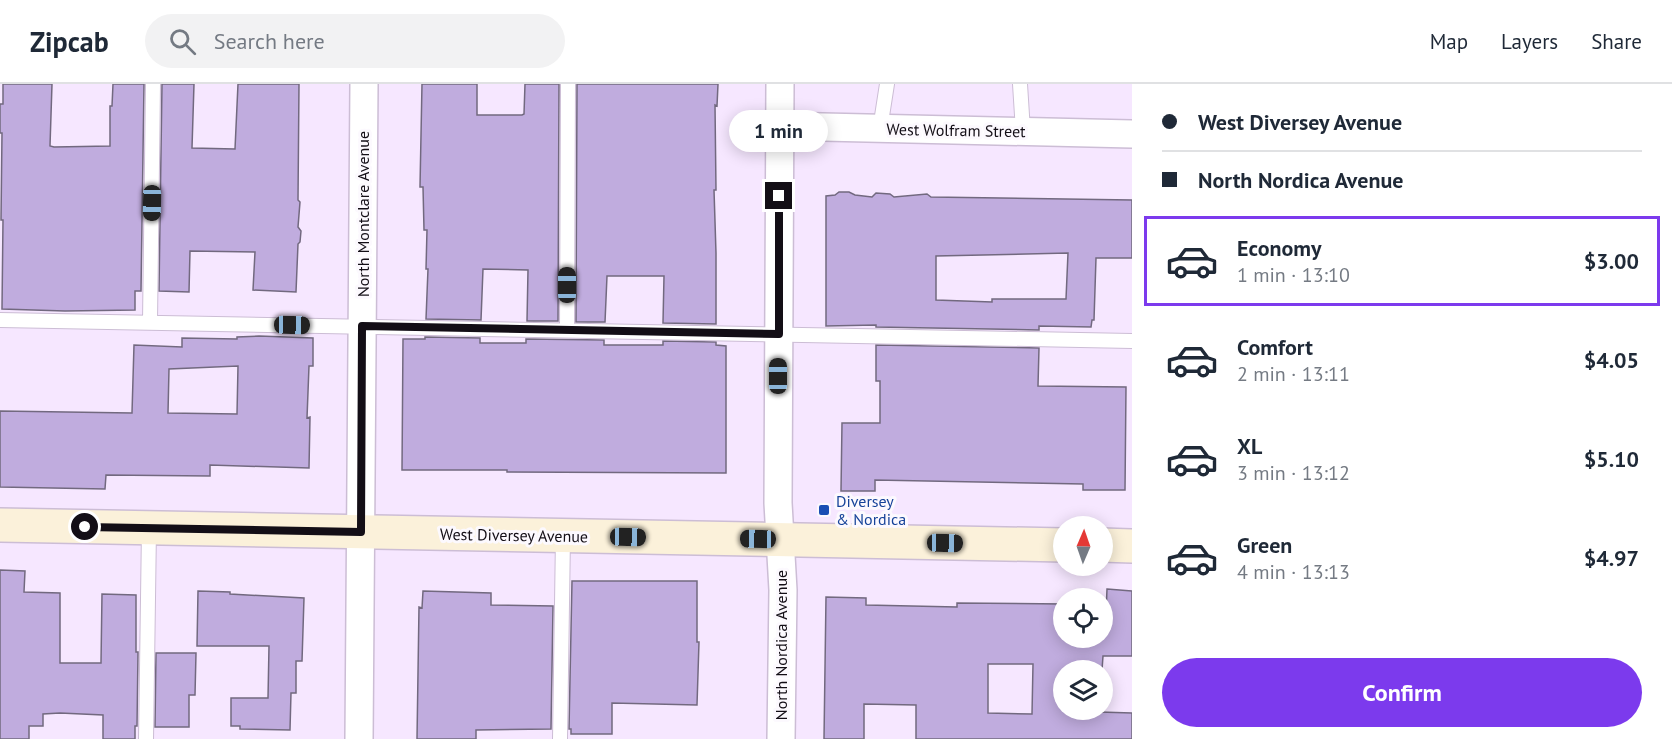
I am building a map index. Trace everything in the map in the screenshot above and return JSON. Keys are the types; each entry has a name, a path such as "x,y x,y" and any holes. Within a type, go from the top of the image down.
{"main road":[{"name":"West Diversey Avenue","path":"0,525 1053,545"},
{"path":"1113,545 1132,546"}],"street":[{"name":"North Montclare Avenue","path":"359,739 364,84"},
{"name":"North Nordica Avenue","path":"780,84 778,503 783,590 781,739"},
{"name":"West Wolfram Street","path":"780,126 1132,134"}],"lane":[{"path":"150,322 153,84"},
{"path":"567,330 568,84"},
{"path":"880,129 887,84"},
{"path":"1020,84 1023,131"},
{"path":"0,320 1132,341"},
{"path":"146,739 149,528"},
{"path":"560,739 563,536"}],"building":[{"path":"3,84 52,84 50,146 54,147 110,146 110,106 112,106 113,84 144,84 141,291 135,291 135,310 2,309 3,220 1,220 0,104 3,104"},
{"path":"162,84 194,84 192,148 235,149 238,84 299,84 298,200 300,202 298,227 301,231 298,244 296,292 253,290 255,252 190,251 189,292 159,291"},
{"path":"422,84 477,84 477,115 522,115 524,114 525,84 559,84 558,321 527,321 528,270 483,269 481,320 426,319 427,230 424,230 423,187 420,187"},
{"path":"577,84 718,84 717,106 715,105 716,190 714,190 716,324 663,323 664,276 607,276 605,322 576,322"},
{"path":"839,192 849,192 872,197 876,193 890,194 894,197 927,194 931,197 1132,200 1132,258 1096,258 1094,320 1092,320 1091,327 1039,326 1039,330 876,327 876,325 826,326 826,196","holes":["1068,253 1066,299 992,299 992,302 936,300 936,256"]},
{"path":"237,337 313,338 313,366 309,366 307,418 310,417 309,468 210,465 210,476 106,475 105,489 0,487 0,411 132,413 134,345 182,347 182,338 237,339","holes":["238,366 237,414 168,413 169,369"]},
{"path":"425,337 480,338 480,343 526,343 526,339 604,340 604,345 663,345 663,341 716,342 716,345 726,346 726,473 402,470 403,339 425,339"},
{"path":"876,345 1039,348 1038,386 1126,387 1125,490 1083,490 1083,484 875,480 875,491 841,491 842,423 880,423 880,381 876,381"},
{"path":"0,570 25,571 24,592 60,593 60,663 101,663 102,594 136,595 136,652 138,652 135,739 103,739 103,715 60,713 43,714 43,726 29,726 29,739 0,739"},
{"path":"572,581 697,581 697,642 699,642 697,705 612,703 612,734 571,734 571,729 569,729"},
{"path":"1113,589 1132,591 1132,656 1103,656 1103,660 1053,660 1053,720 1113,720 1113,712 1132,713 1132,739 916,739 916,705 864,704 864,739 824,739 826,597 866,598 866,605 957,607 957,603 1053,604 1053,648 1113,648","holes":["988,664 1033,664 1032,714 988,713"]},
{"path":"198,591 304,598 302,661 296,661 296,693 291,693 290,730 240,729 240,726 231,726 231,698 268,698 269,646 197,646"},
{"path":"423,591 491,593 491,605 553,606 551,729 476,730 476,739 417,739 419,607 422,608"},
{"path":"156,653 196,653 195,695 189,695 189,727 155,727"}],"place":[{"name":"Diversey & Nordica","path":"824,510"}],"route":[{"path":"85,527 361,532 362,326 779,334 779,196"}]}
